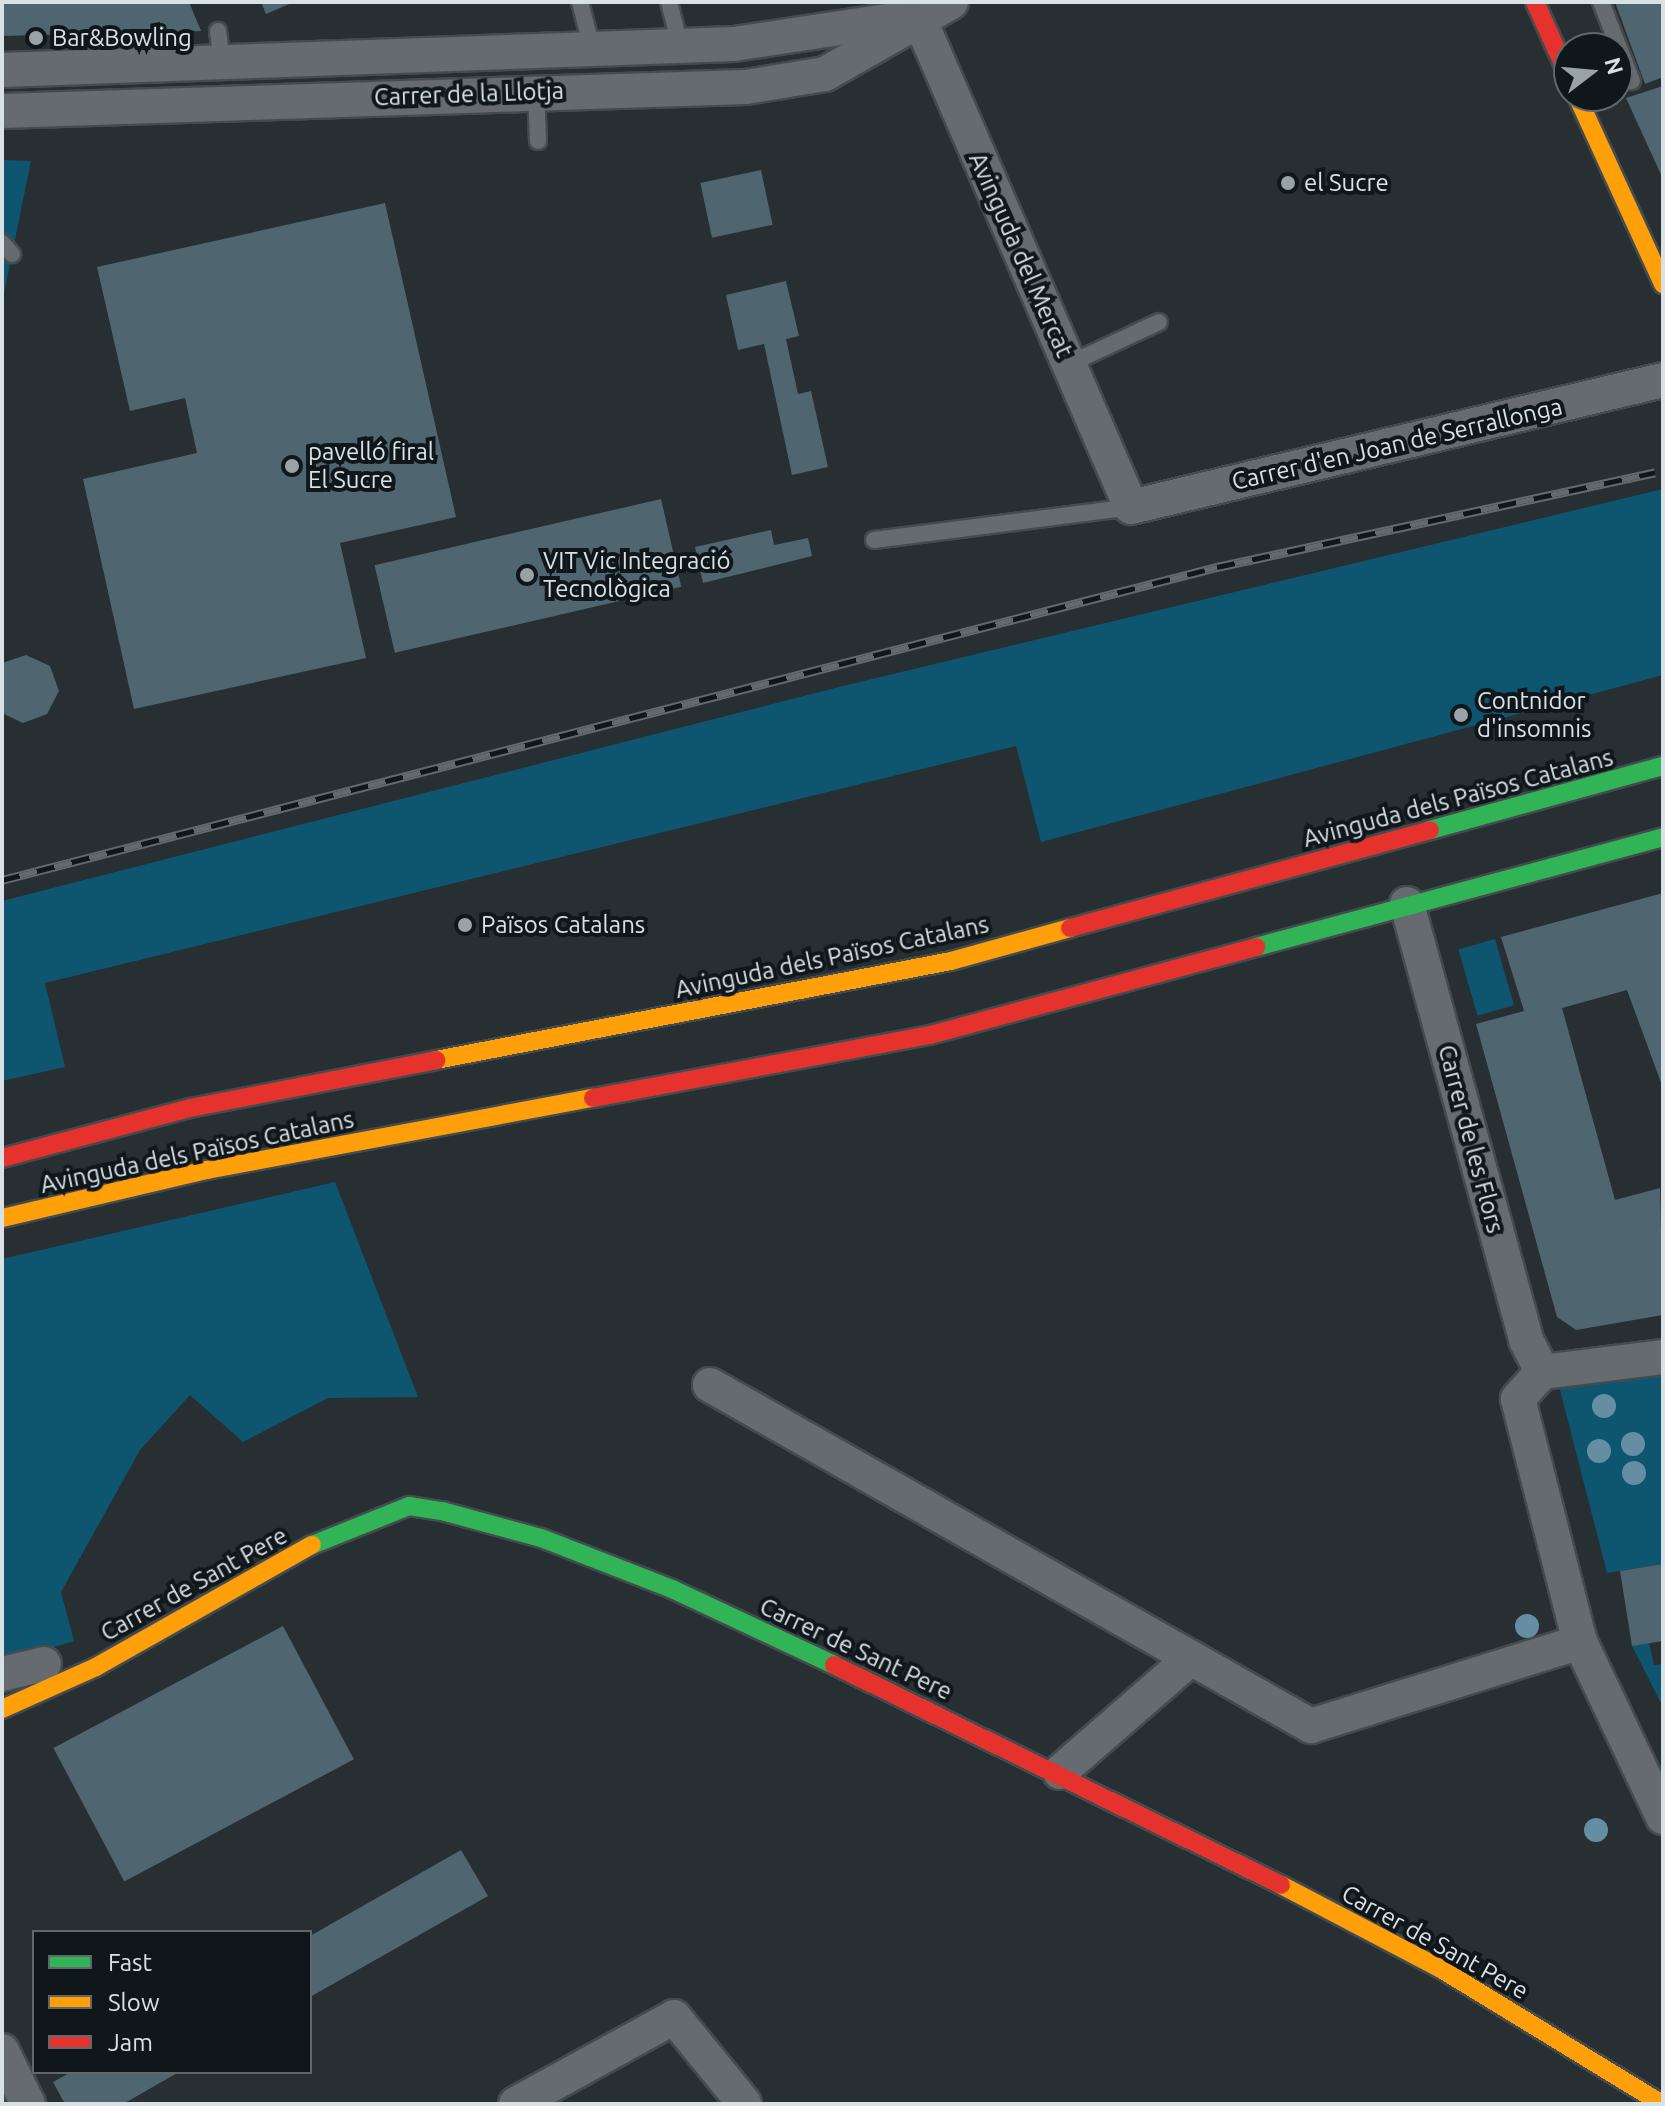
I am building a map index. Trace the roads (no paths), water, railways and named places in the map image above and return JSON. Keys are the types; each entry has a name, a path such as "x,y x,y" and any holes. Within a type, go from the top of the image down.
{"street":[{"name":"Carrer de la Llotja","path":"2,70 734,44 951,2"},
{"path":"1535,2 1553,42"},
{"name":"Carrer de la Llotja","path":"2,111 536,91 746,87 825,74 915,9"},
{"name":"Avinguda del Mercat","path":"915,9 1131,507"},
{"path":"1584,112 1663,284"},
{"name":"Carrer d'en Joan de Serrallonga","path":"1131,507 1663,380"},
{"name":"Avinguda dels Països Catalans","path":"2,1158 190,1108 951,961 1663,766"},
{"name":"Avinguda dels Països Catalans","path":"2,1218 207,1170 930,1035 1663,837"},
{"name":"Carrer de les Flors","path":"1407,904 1526,1340 1542,1372"},
{"path":"1663,1357 1542,1372 1518,1399 1580,1642 1663,1817"},
{"path":"710,1385 1311,1726 1580,1642"},
{"name":"Carrer de Sant Pere","path":"2,1709 96,1667 350,1524 409,1506 541,1538 672,1589 1060,1772 1441,1969 1660,2097"},
{"path":"1060,1772 1191,1658"},
{"path":"2,1674 44,1664"},
{"path":"516,2104 674,2017 743,2104"},
{"path":"2,2051 28,2104"}],"lane":[{"path":"580,2 592,48"},
{"path":"669,2 680,45"},
{"path":"1601,2 1613,32"},
{"path":"218,31 222,64"},
{"path":"536,91 538,141"},
{"path":"1069,364 1159,322"},
{"path":"874,540 1131,507"}],"railway":[{"path":"2,880 1217,567 1655,472"}],"place":[{"name":"Bar&Bowling","path":"36,38"},
{"name":"el Sucre","path":"1288,183"},
{"name":"pavelló firal El Sucre","path":"292,466"},
{"name":"VIT Vic Integració Tecnològica","path":"527,575"},
{"name":"Contnidor d'insomnis","path":"1461,715"},
{"name":"Països Catalans","path":"465,925"}]}
